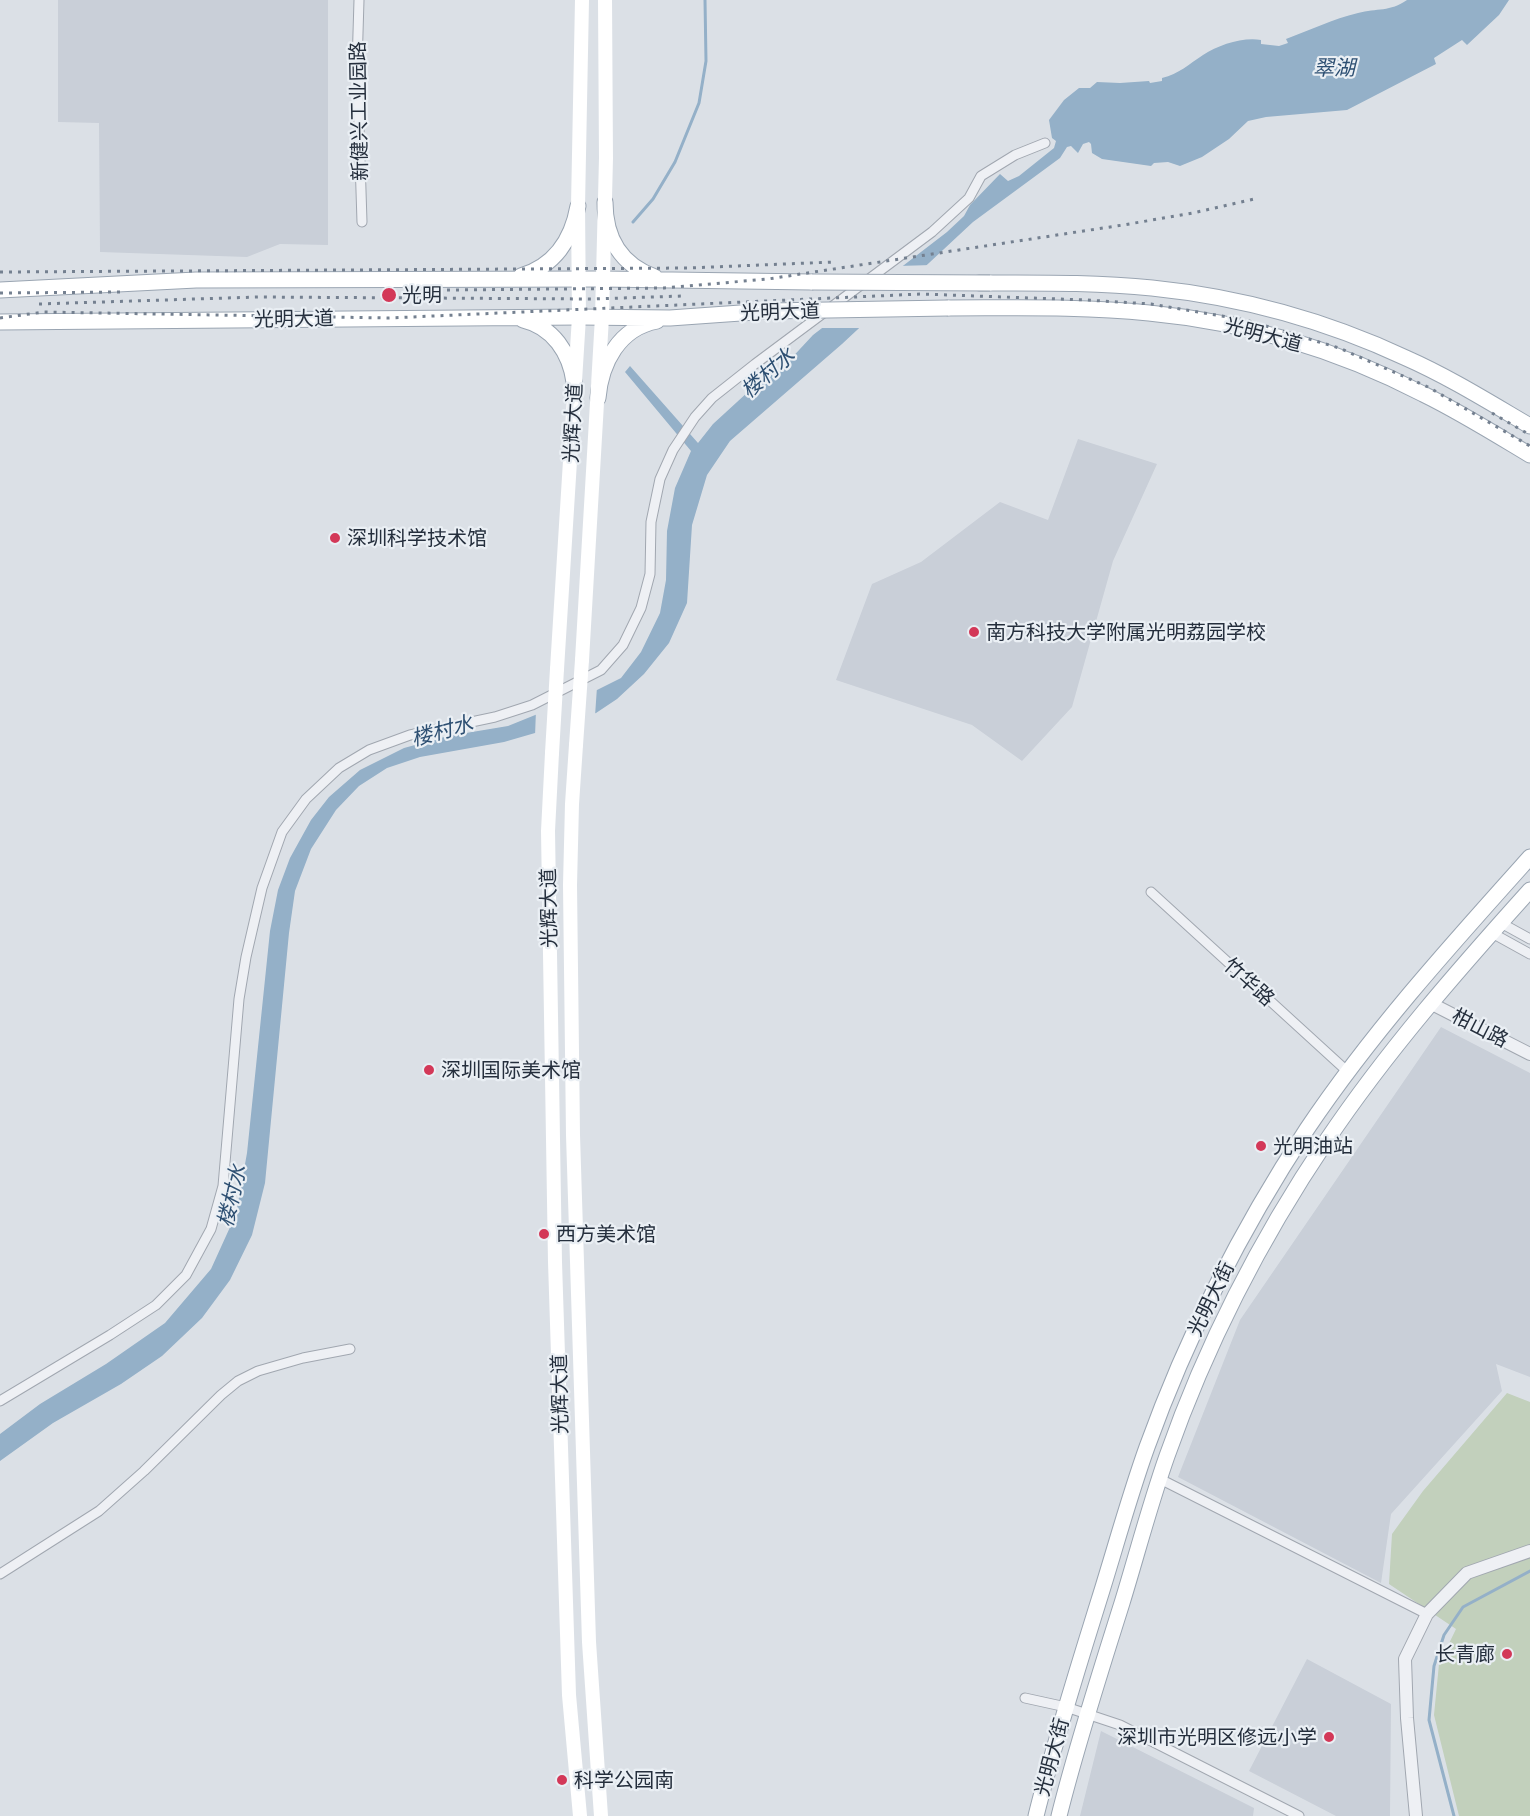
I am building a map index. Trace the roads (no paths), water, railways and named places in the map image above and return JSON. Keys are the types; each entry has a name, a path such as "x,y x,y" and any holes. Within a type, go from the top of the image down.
{"main road":[{"name":"光辉大道","path":"580,1816 569,1684 555,1251 548,831 579,317 578,206 582,0"},
{"name":"光辉大道","path":"602,1816 589,1642 573,1135 570,885 572,804 602,318 605,202 605,0"},
{"path":"605,202 608,231 622,256 645,273 673,280"},
{"path":"505,279 529,274 555,256 572,231 578,206"},
{"name":"光明大道","path":"0,290 196,280 602,279 990,283"},
{"name":"光明大道","path":"920,283 1120,285 1185,292 1250,304 1313,322 1385,348 1439,374 1530,426"},
{"name":"光明大道","path":"0,322 514,317 670,318 769,311 948,308 1118,310 1182,317 1244,328 1306,345 1395,380 1452,409 1530,455"},
{"path":"514,317 530,321 557,339 572,368 574,382"},
{"path":"598,398 600,378 606,360 618,344 633,331 651,322 670,318"},
{"name":"光明大街","path":"1036,1816 1066,1707 1146,1450 1179,1366 1217,1285 1258,1210 1301,1139 1347,1072 1415,986 1530,857"},
{"name":"光明大街","path":"1059,1816 1087,1714 1160,1479 1182,1416 1218,1335 1272,1230 1344,1114 1430,1003 1530,890"}],"street":[{"name":"新健兴工业园路","path":"359,0 357,66 362,222"},
{"path":"0,1401 156,1305 186,1275 211,1229 223,1186 239,999 246,957 262,888 282,832 306,799 339,768 369,750 410,735 495,717 532,705 601,670 623,645 641,608 650,574 651,522 660,479 673,450 695,417 712,398 755,364 932,232 969,198 981,176 1015,155 1045,142"},
{"name":"竹华路","path":"1151,892 1347,1072"},
{"path":"1496,928 1530,939"},
{"path":"1496,928 1530,954"},
{"name":"柑山路","path":"1430,1003 1530,1054"},
{"path":"0,1574 99,1511 144,1471 220,1395 238,1381 258,1371 303,1358 350,1349"},
{"path":"1160,1479 1427,1614"},
{"path":"1416,1816 1407,1718 1405,1659 1427,1614 1467,1573 1530,1551"},
{"path":"1025,1698 1066,1707 1120,1725 1299,1816"}],"water":[{"name":"翠湖","path":"1407,0 1509,0 1499,15 1467,45 1462,40 1434,58 1436,64 1347,110 1266,117 1248,121 1229,139 1202,157 1180,166 1168,162 1154,163 1151,166 1102,159 1092,153 1089,142 1083,144 1078,153 1071,146 1067,147 1060,158 973,222 842,344 730,441 707,475 692,525 687,603 669,643 644,674 617,699 596,713 535,733 504,742 420,757 387,768 359,786 336,810 311,849 295,891 265,1183 252,1235 230,1280 202,1318 162,1356 121,1384 53,1423 0,1461 0,1434 40,1404 106,1364 165,1323 211,1269 236,1214 247,1153 270,931 278,890 290,858 311,820 329,797 360,770 404,748 448,736 508,726 597,690 621,678 641,652 660,613 666,580 667,531 675,488 691,451 625,372 630,366 698,443 713,424 749,391 786,364 813,335 947,232 1000,174 1008,181 1019,176 1054,148 1056,141 1052,138 1049,120 1064,100 1079,88 1090,88 1097,82 1149,81 1150,83 1162,81 1162,78 1179,71 1223,45 1254,39 1261,40 1261,44 1279,46 1288,43 1286,39 1331,21 1358,13 1389,8"}],"waterway":[{"path":"633,222 653,199 675,162 699,103 706,61 705,0"},
{"path":"1454,1816 1429,1720 1434,1666 1444,1635 1463,1607 1530,1571"}],"railway":[{"path":"447,290 664,288 768,279 1123,225 1193,213 1254,199"},
{"path":"0,272 689,268 834,262"},
{"path":"0,293 123,292"},
{"path":"0,318 44,312 389,318 921,294 1151,304 1246,320 1339,348 1428,387 1530,446"},
{"path":"39,304 258,297 592,299 683,296"},
{"path":"1492,413 1530,435"}],"place":[{"name":"光明","path":"389,295"},
{"name":"深圳科学技术馆","path":"335,538"},
{"name":"南方科技大学附属光明荔园学校","path":"974,632"},
{"name":"深圳国际美术馆","path":"429,1070"},
{"name":"光明油站","path":"1261,1146"},
{"name":"西方美术馆","path":"544,1234"},
{"name":"长青廊","path":"1507,1654"},
{"name":"深圳市光明区修远小学","path":"1329,1737"},
{"name":"科学公园南","path":"562,1780"}],"water label":[{"name":"楼村水","path":"768,373"},
{"name":"楼村水","path":"442,731"},
{"name":"楼村水","path":"232,1196"}]}
